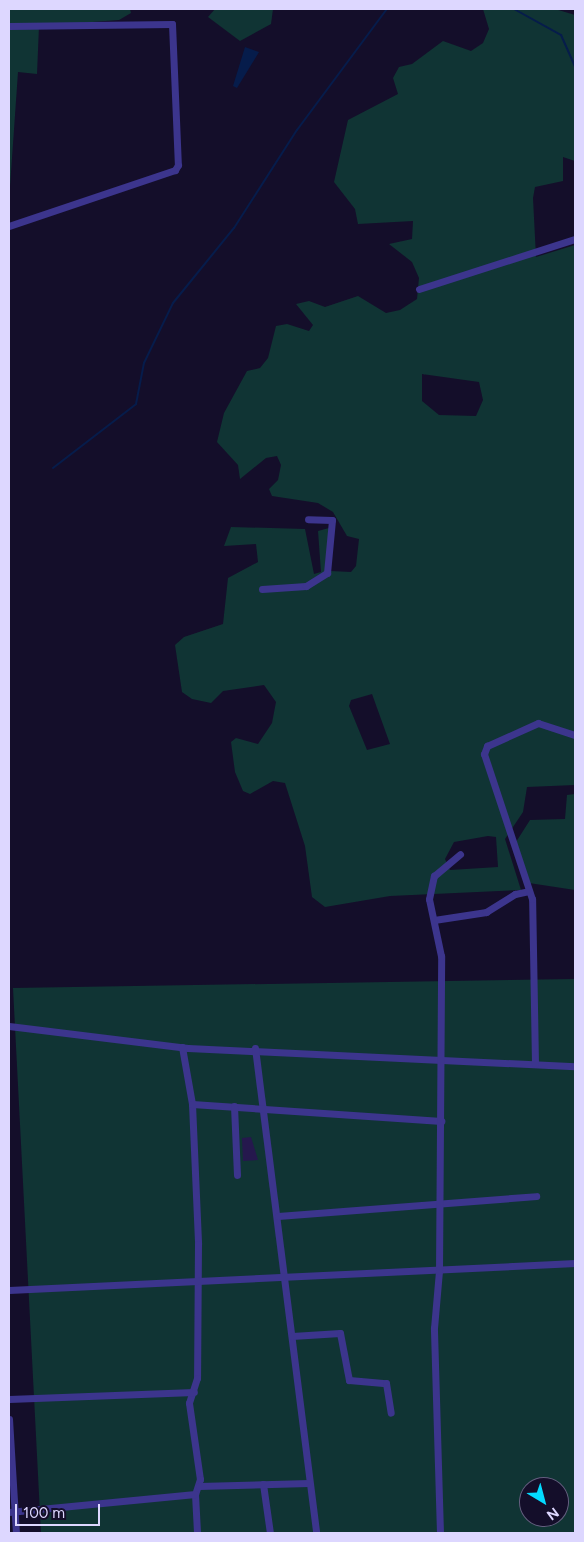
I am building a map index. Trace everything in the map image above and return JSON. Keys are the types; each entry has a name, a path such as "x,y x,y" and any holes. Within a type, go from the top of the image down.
{"street":[{"path":"9,26 172,24 178,165 175,170 9,226"},
{"path":"419,288 575,239"},
{"path":"262,590 306,586 326,573 332,520 308,519"},
{"path":"534,1064 529,891 484,754 487,746 538,723 575,735"},
{"path":"440,1533 434,1328 440,1271 443,1058 441,956 429,899 434,876 460,854"},
{"path":"434,920 486,912 515,894 529,891"},
{"path":"9,1026 182,1047 255,1048 575,1066"},
{"path":"182,1047 192,1104 198,1244 194,1278 194,1392 189,1403 199,1486 196,1494 197,1533"},
{"path":"255,1048 278,1216 281,1277 288,1294 316,1533"},
{"path":"192,1104 441,1120"},
{"path":"234,1106 237,1175"},
{"path":"278,1216 536,1196"},
{"path":"9,1290 194,1278 281,1277 575,1264"},
{"path":"292,1336 340,1334 349,1380 386,1383 391,1413"},
{"path":"9,1399 194,1392"},
{"path":"9,1419 12,1511 16,1533"},
{"path":"199,1486 309,1483"},
{"path":"263,1484 270,1533"},
{"path":"12,1511 196,1494"}],"green space":[{"path":"9,9 130,9 131,13 119,20 39,26 37,74 18,72 9,201"},
{"path":"215,9 273,9 271,24 240,41 208,17"},
{"path":"483,9 555,9 575,15 575,161 563,157 563,181 535,187 533,198 536,257 575,245 575,785 527,787 523,812 505,839 521,890 390,896 325,907 312,897 305,846 285,783 273,781 250,794 243,791 235,772 231,742 236,738 258,744 272,723 276,702 264,685 223,691 211,703 192,699 182,692 175,645 184,637 223,624 228,578 258,562 256,544 224,546 231,527 305,529 314,574 321,572 318,531 329,528 330,571 351,572 356,566 359,539 347,536 333,512 318,503 272,496 269,489 278,480 281,465 277,456 266,458 240,479 238,465 217,442 224,413 247,371 260,368 268,358 276,326 287,324 309,331 313,325 296,304 309,301 325,307 358,296 386,313 400,310 417,299 419,278 412,262 389,244 412,239 413,221 358,224 355,209 334,182 348,120 398,94 393,78 399,67 412,64 443,41 471,51 483,43 489,29","holes":["422,374 479,382 483,400 476,416 439,415 422,401","372,694 390,744 367,750 349,706 351,700","488,836 496,837 498,867 450,870 445,859 454,842"]},
{"path":"575,794 575,890 529,883 516,842 530,820 565,819 567,795"},
{"path":"575,979 575,1533 41,1533 13,988"}],"water":[{"path":"245,47 259,52 237,88 233,86"}],"building":[{"path":"251,1137 258,1160 243,1161 242,1138"}],"waterway":[{"path":"53,468 136,404 144,363 173,303 234,228 297,130 387,9"},
{"path":"514,9 561,35 575,67"}]}
